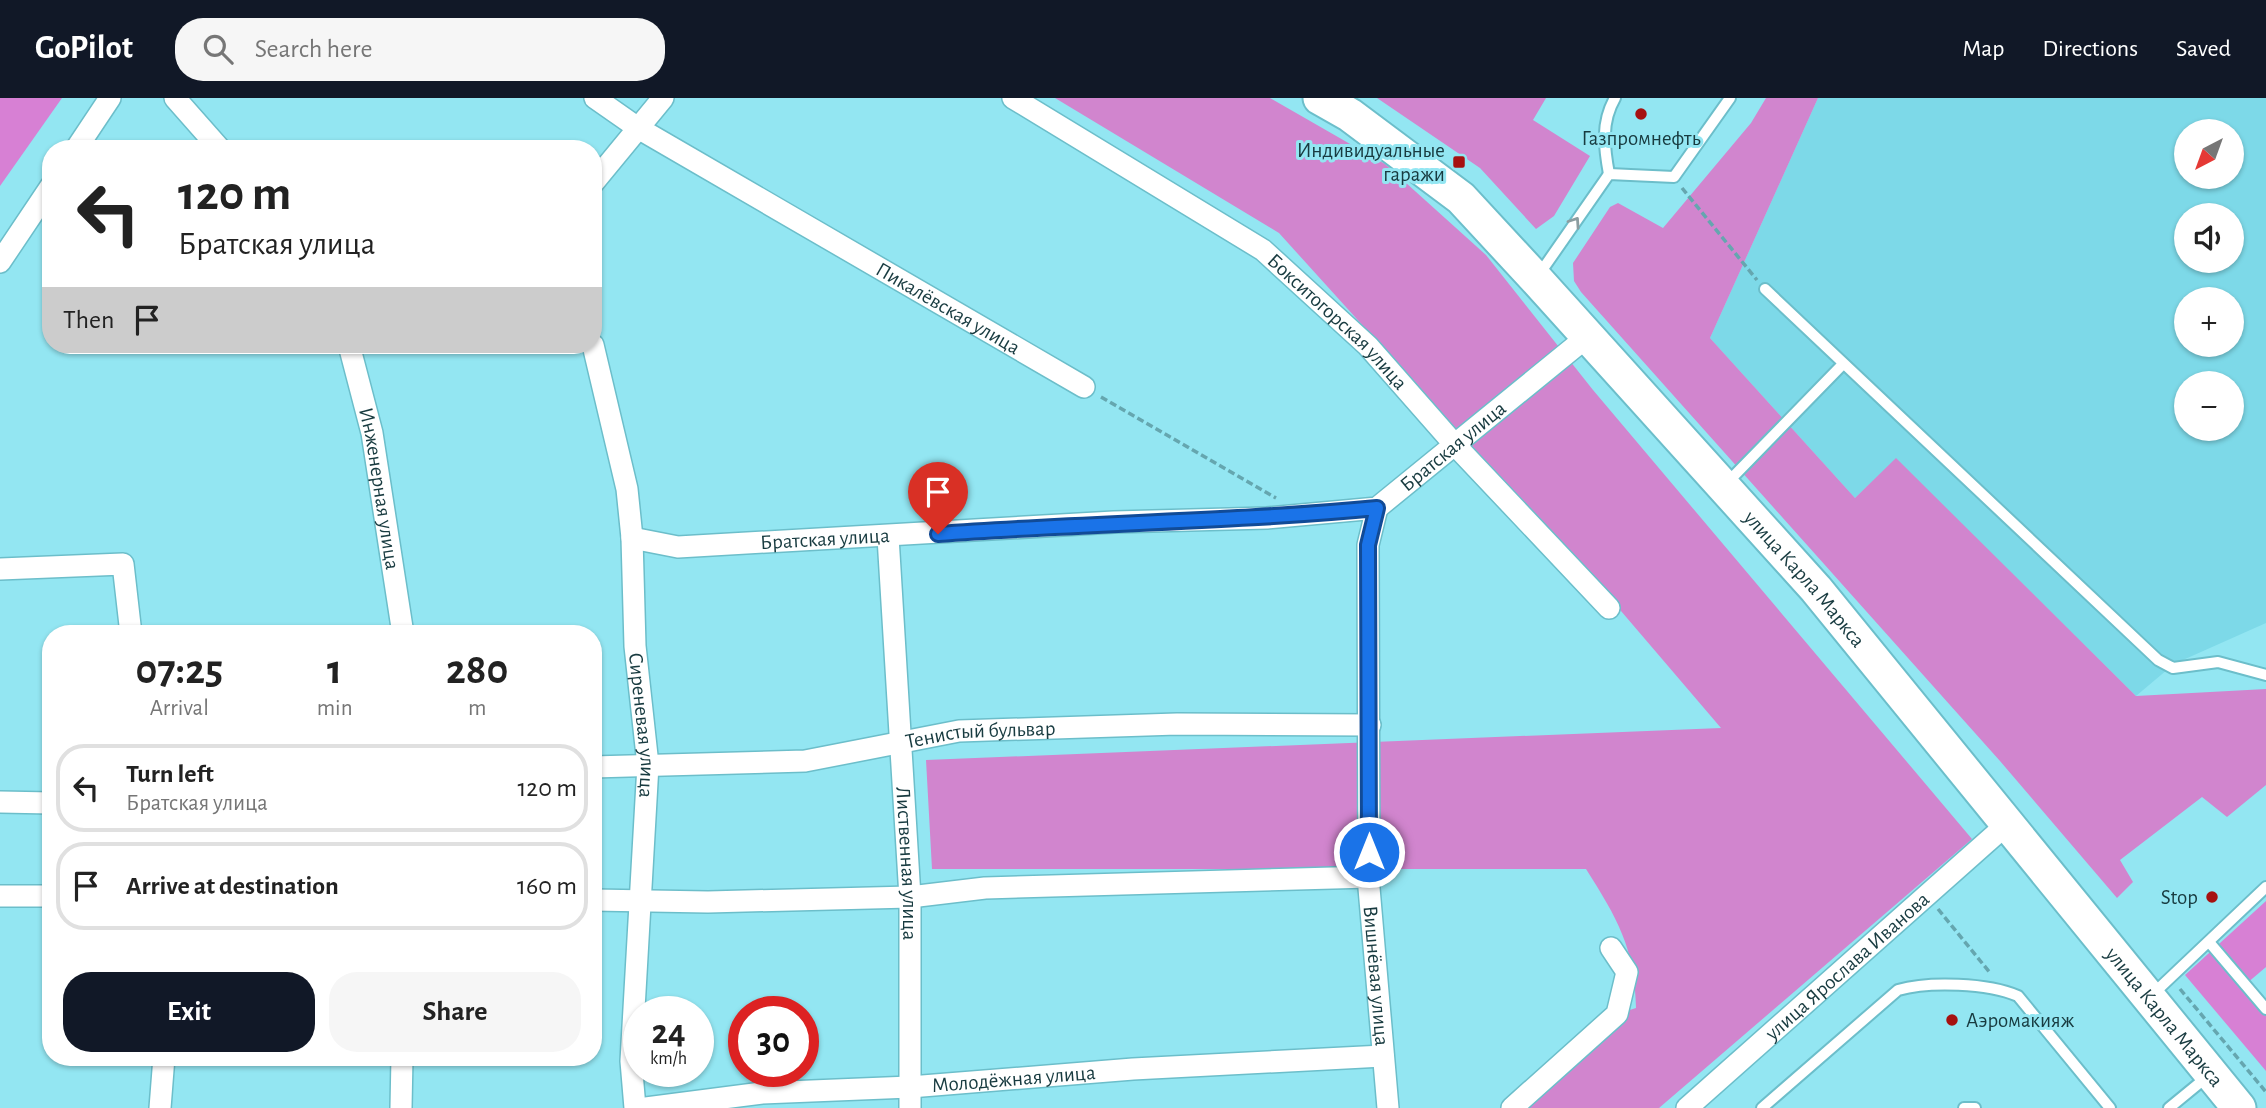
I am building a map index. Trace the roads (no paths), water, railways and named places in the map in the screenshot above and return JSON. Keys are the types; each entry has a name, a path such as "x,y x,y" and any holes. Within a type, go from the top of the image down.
{"main road":[{"name":"улица Карла Маркса","path":"1320,98 1350,115 1461,198 1588,336 1816,589 2006,825 2159,988 2211,1074 2239,1108"}],"street":[{"path":"82,140 110,98"},
{"path":"175,98 212,140"},
{"name":"Пикалёвская улица","path":"596,98 638,128 1084,387"},
{"path":"602,172 663,98"},
{"name":"Бокситогорская улица","path":"1013,98 1263,250 1368,346 1455,445 1609,608"},
{"path":"0,262 42,199"},
{"name":"Братская улица","path":"632,538 678,547 1114,522 1305,515 1377,508 1588,336"},
{"name":"Инженерная улица","path":"351,354 372,433 402,625"},
{"name":"Сиреневая улица","path":"595,354 627,489 632,538 635,646 648,765 631,1061 635,1108"},
{"name":"Вишнёвая улица","path":"1377,508 1368,545 1369,877 1388,1108"},
{"name":"Лиственная улица","path":"888,537 910,897 910,1098"},
{"path":"0,569 123,564 130,625"},
{"name":"Тенистый бульвар","path":"602,767 805,761 972,731 1177,724 1370,725"},
{"path":"0,802 42,803"},
{"name":"улица Ярослава Иванова","path":"1687,1108 2006,825"},
{"path":"602,900 910,897 985,888 1369,877"},
{"path":"0,895 42,896"},
{"path":"1512,1108 1616,1014 1627,972 1611,948"},
{"name":"Молодёжная улица","path":"646,1108 762,1093 910,1098 1133,1069 1383,1056"},
{"path":"160,1108 163,1066"},
{"path":"401,1108 402,1066"}],"lane":[{"path":"1536,279 1609,174 1603,144 1605,122 1615,98"},
{"path":"1609,174 1674,177 1730,98"},
{"path":"1765,289 2158,660 2173,668 2218,662 2266,675"},
{"path":"1724,486 1843,364"},
{"path":"2159,988 2266,887"},
{"path":"2209,942 2266,1009"},
{"path":"1762,1108 1898,990 1918,985 2003,989 2018,996 2110,1108"},
{"path":"2169,1108 2211,1074"},
{"path":"1964,1108 1975,1108"}],"place":[{"name":"Газпромнефть","path":"1641,114"},
{"name":"Индивидуальные гаражи","path":"1459,162"},
{"name":"Stop","path":"2212,897"},
{"name":"Аэромакияж","path":"1952,1020"}]}
